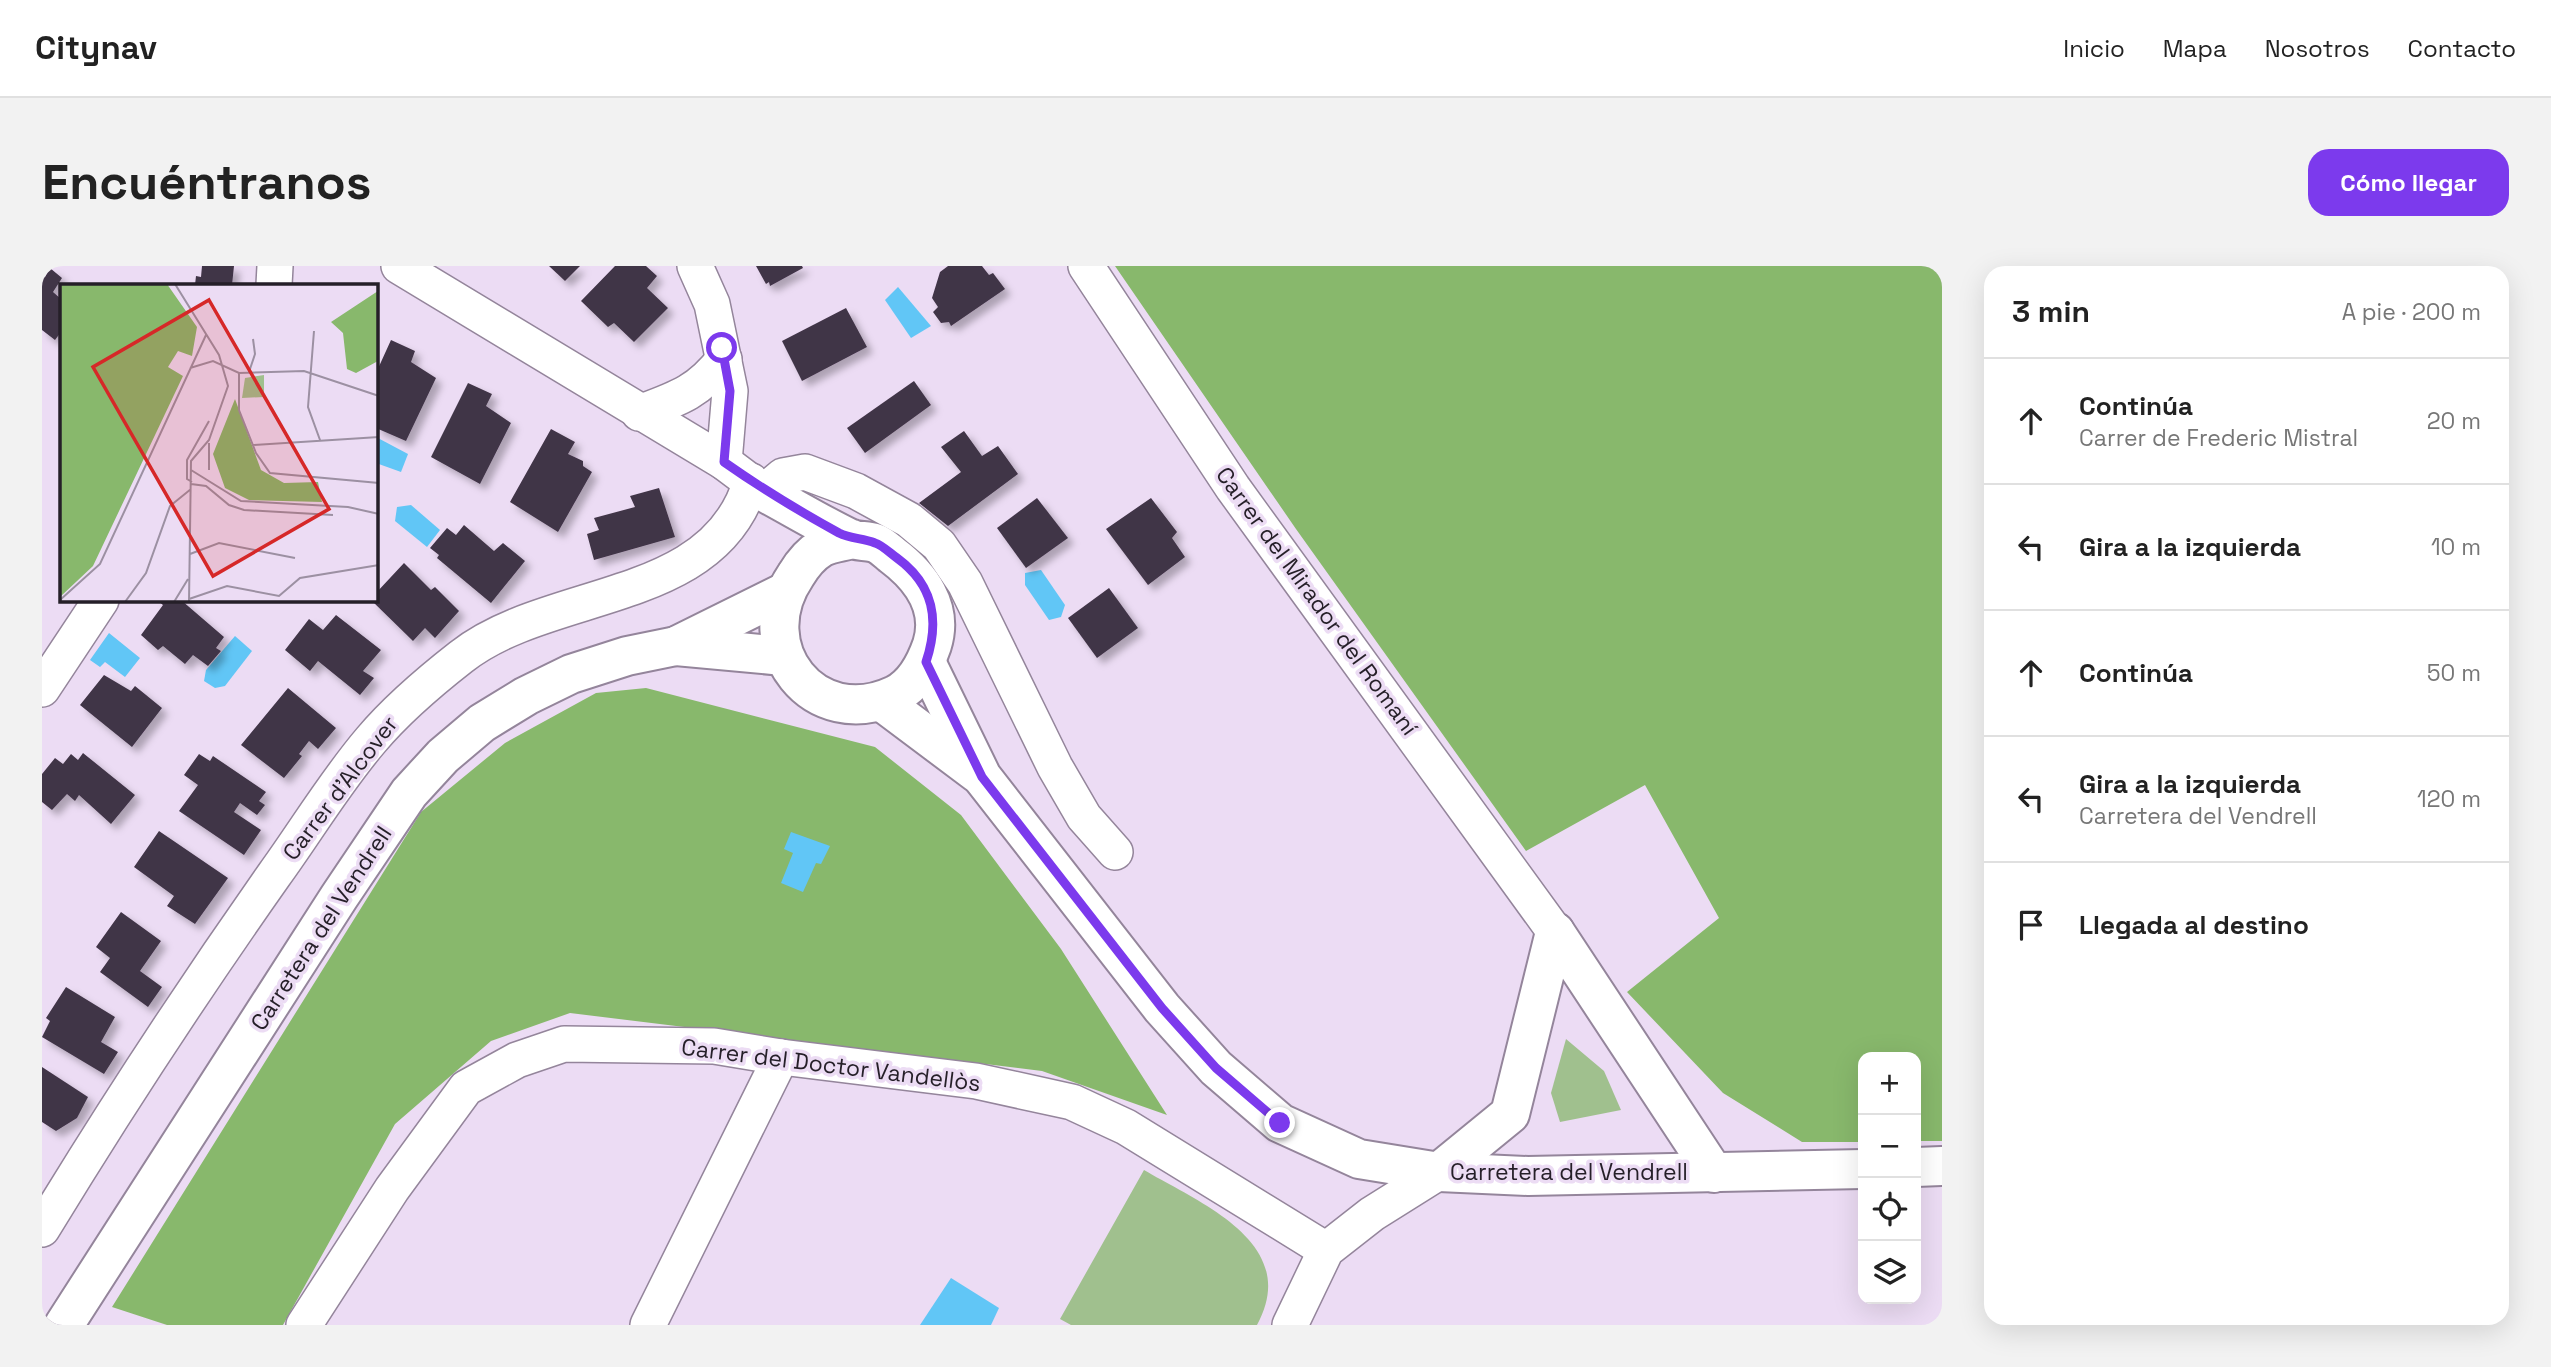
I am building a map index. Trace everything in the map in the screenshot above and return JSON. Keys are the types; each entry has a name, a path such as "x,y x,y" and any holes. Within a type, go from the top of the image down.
{"street":[{"path":"274,284 275,266"},
{"path":"398,266 852,540"},
{"name":"Carrer d'Alcover","path":"42,1229 234,932 370,741 414,696 465,654 533,619 680,570 723,537 745,504 746,478 712,304 695,266"},
{"name":"Carrer del Mirador del Romaní","path":"1086,266 1233,488 1555,932"},
{"path":"639,413 692,392 708,380 724,359"},
{"path":"746,478 805,472 856,491 909,520 939,545 965,583 1055,767 1084,817 1115,852"},
{"path":"746,478 783,530 790,583"},
{"path":"852,540 876,543 912,570 927,590 934,613 934,639 926,662 915,679 899,692 881,701 857,705 823,697 795,676 783,656 778,635 778,613 790,583 821,547 852,540"},
{"name":"Carretera del Vendrell","path":"676,646 790,583"},
{"path":"42,689 100,602"},
{"name":"Carretera del Vendrell","path":"64,1325 339,897 418,783 443,756 482,723 526,696 571,674 627,656 676,646 783,656"},
{"name":"Carretera del Vendrell","path":"926,662 982,777 1162,1008 1225,1076 1280,1123 1359,1159 1439,1172 1528,1176 1858,1169"},
{"name":"Carretera del Vendrell","path":"881,701 982,777"},
{"path":"1292,1324 1326,1250 1373,1214 1439,1172 1510,1114 1555,932"},
{"path":"1555,932 1714,1173"},
{"name":"Carrer del Doctor Vandellòs","path":"304,1325 392,1189 466,1088 517,1060 564,1044 713,1046 780,1058 976,1081 1072,1102 1126,1127 1326,1250"},
{"path":"648,1325 780,1058"},
{"path":"1921,1167 1942,1167"}],"green space":[{"path":"1115,266 1942,266 1942,1141 1921,1141 1921,1052 1858,1052 1858,1142 1802,1142 1723,1093 1627,992 1719,918 1645,785 1526,851 1296,529"},
{"path":"646,688 875,747 961,815 1061,949 1167,1115 1042,1071 570,1013 491,1041 395,1124 283,1325 167,1325 112,1307 421,812 505,743 596,693"},
{"path":"1566,1039 1604,1071 1621,1110 1560,1122 1551,1093"},
{"path":"1144,1170 1216,1212 1238,1229 1256,1249 1266,1271 1267,1296 1257,1325 1071,1325 1060,1319"}],"water":[{"path":"898,287 931,326 911,338 885,300"},
{"path":"378,438 408,454 401,472 378,464"},
{"path":"411,505 440,530 427,547 395,521 397,507"},
{"path":"1041,570 1065,605 1061,617 1049,620 1025,585 1025,573"},
{"path":"109,633 140,658 125,677 105,662 100,667 90,660"},
{"path":"235,636 252,651 225,686 215,688 204,681 206,670"},
{"path":"791,832 830,846 821,864 816,863 803,892 781,883 793,853 784,849"},
{"path":"951,1278 999,1308 991,1325 920,1325"}],"building":[{"path":"202,266 234,266 232,284 195,284 196,276 201,277"},
{"path":"549,266 580,266 565,281"},
{"path":"615,266 646,266 657,276 647,288 668,308 634,342 614,323 608,327 581,301"},
{"path":"756,266 803,268 770,286 769,282 766,284"},
{"path":"948,266 982,266 989,275 993,273 1005,289 951,326 949,322 941,323 933,312 938,307 932,298 940,272"},
{"path":"50,268 62,278 53,292 60,298 60,333 55,340 42,330 42,275 45,277"},
{"path":"846,308 867,347 802,381 782,341"},
{"path":"391,340 415,351 411,362 436,378 406,441 378,429 378,369"},
{"path":"914,381 931,405 865,453 847,428"},
{"path":"468,383 492,394 486,406 511,423 480,484 431,457"},
{"path":"551,429 575,442 568,454 583,461 583,466 592,472 558,532 510,502"},
{"path":"964,431 982,456 998,446 1018,474 948,526 919,503 961,472 941,447"},
{"path":"659,488 675,537 594,560 587,534 599,530 594,518 635,507 630,496"},
{"path":"1037,498 1068,538 1026,568 997,528"},
{"path":"1151,498 1177,532 1172,538 1185,557 1148,585 1106,529"},
{"path":"464,525 494,551 503,543 525,561 491,603 437,558 439,555 430,548 447,528 456,535"},
{"path":"404,563 431,590 435,587 459,611 435,638 425,628 413,641 373,602 378,602 378,591"},
{"path":"1109,588 1138,628 1097,658 1068,618"},
{"path":"159,602 183,602 224,637 216,648 221,651 208,666 193,655 185,664 163,646 158,650 141,635 163,605"},
{"path":"336,615 381,650 363,671 374,678 360,695 318,661 310,671 285,650 309,619 323,630"},
{"path":"104,675 131,691 135,686 162,708 132,747 80,705"},
{"path":"288,688 336,728 318,749 309,741 299,754 302,756 284,778 241,745"},
{"path":"83,753 135,795 111,824 79,795 75,801 67,794 52,810 42,802 42,774 55,758 63,764 71,754 78,760"},
{"path":"199,754 210,761 213,756 266,792 259,801 265,805 257,815 240,803 234,812 261,830 244,855 179,811 198,785 184,775"},
{"path":"159,831 228,878 195,924 167,906 174,896 134,867"},
{"path":"121,912 161,941 140,971 162,987 148,1007 100,972 110,958 96,947"},
{"path":"66,987 115,1017 101,1042 118,1052 104,1074 42,1037 50,1021 46,1018"},
{"path":"42,1067 88,1097 77,1118 56,1131 42,1122"}],"route":[{"path":"722,348 730,391 724,462 764,492 852,540 876,543 912,570 927,590 934,613 934,639 926,662 982,777 1162,1008 1216,1068 1280,1123"}]}
